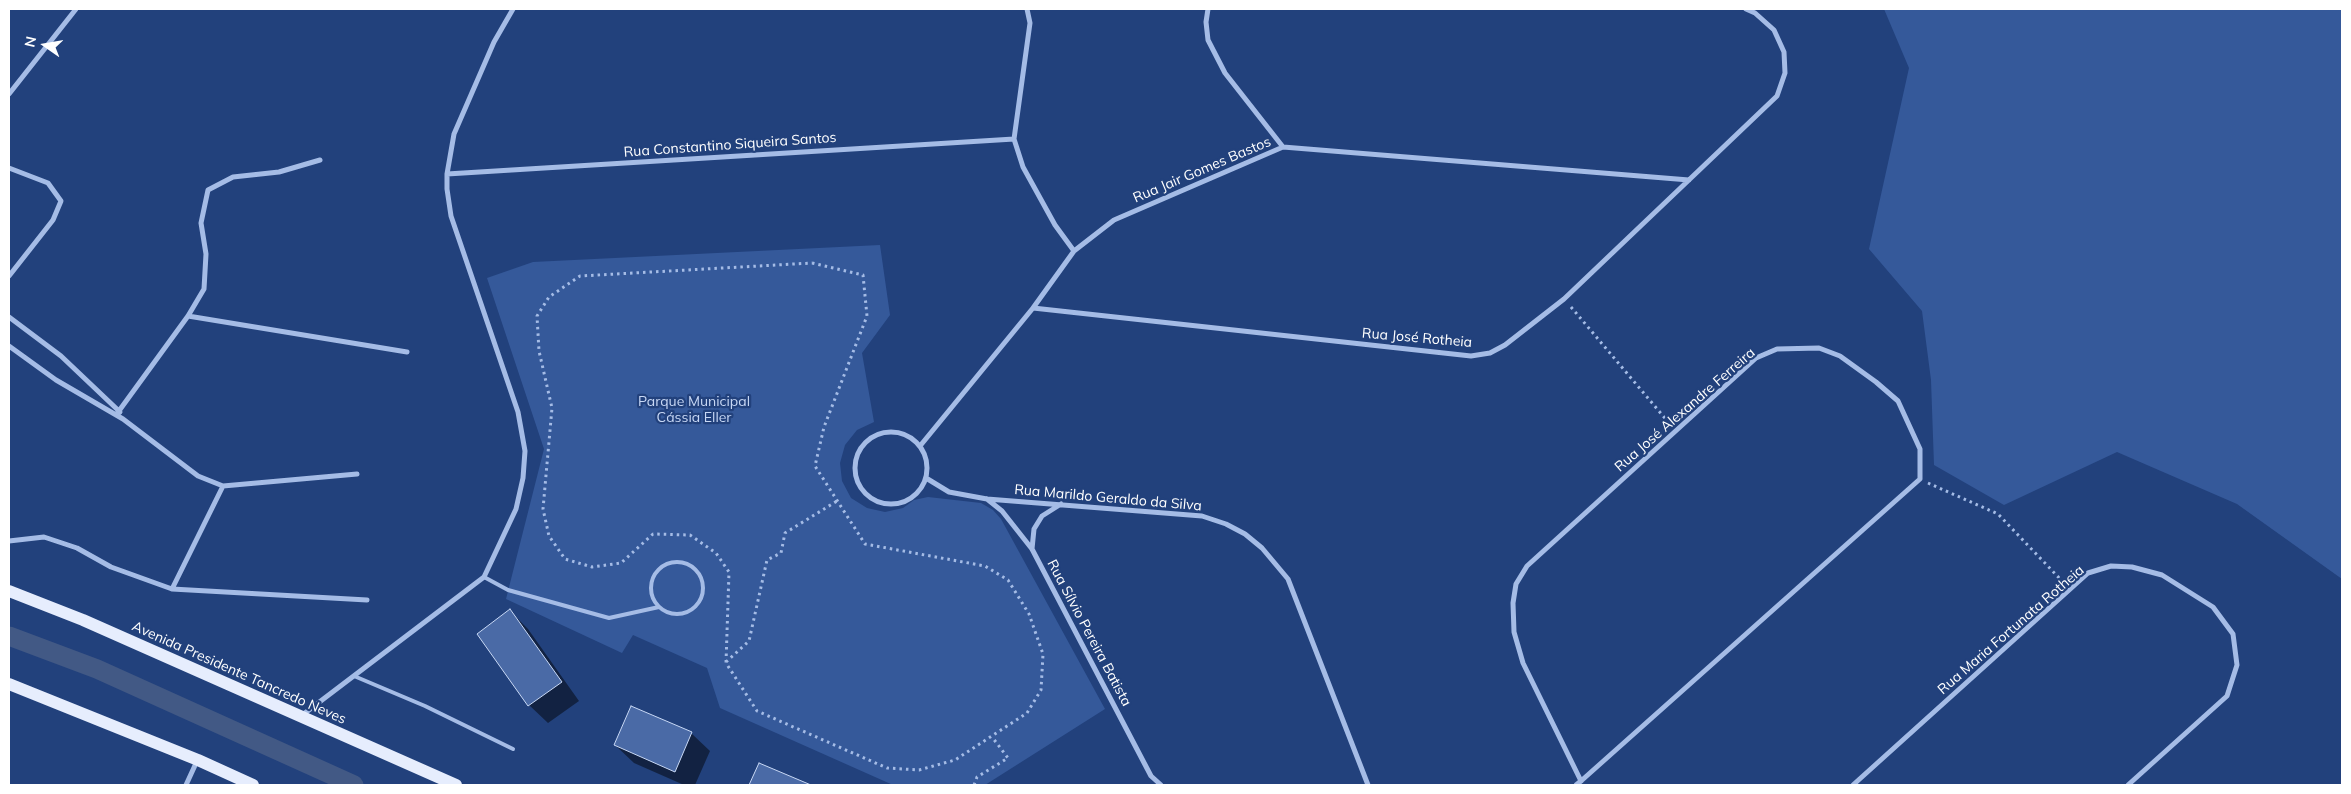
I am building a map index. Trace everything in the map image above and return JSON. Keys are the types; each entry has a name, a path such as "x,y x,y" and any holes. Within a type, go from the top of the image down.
{"main road":[{"name":"Avenida Presidente Tancredo Neves","path":"9,591 83,620 299,718 456,785"},
{"path":"9,684 198,760 253,785"}],"street":[{"path":"9,94 76,9"},
{"path":"299,718 484,577 516,509 523,478 525,451 518,412 451,216 446,189 454,134 494,42 513,9"},
{"path":"1027,9 1030,23 1014,139 1023,167 1055,225 1074,251"},
{"path":"1208,9 1206,22 1208,40 1225,73 1283,147"},
{"name":"Rua José Rotheia","path":"1033,308 1471,356 1490,353 1505,345 1564,299 1777,96 1785,73 1784,52 1774,30 1755,13 1746,9"},
{"name":"Rua Constantino Siqueira Santos","path":"447,174 1014,139"},
{"name":"Rua Jair Gomes Bastos","path":"920,446 1033,308 1074,251 1114,220 1283,147 1689,180"},
{"path":"117,412 188,316 204,289 206,254 201,224 208,190 233,177 279,172 320,160"},
{"path":"9,168 48,183 61,201 53,220 9,276"},
{"path":"188,316 407,352"},
{"path":"9,317 61,356 123,420 198,476 223,486 357,474"},
{"path":"9,346 56,380 117,412"},
{"name":"Rua José Alexandre Ferreira","path":"1819,348 1840,356 1876,382 1898,401 1920,449 1920,479 1579,783 1523,663 1514,632 1513,603 1516,584 1527,566 1756,358 1777,350 1819,348"},
{"path":"894,432 909,436 920,446 926,462 926,478 919,492 907,501 893,505 878,502 866,494 857,482 855,467 858,453 867,441 880,434 894,432"},
{"name":"Rua Marildo Geraldo da Silva","path":"926,478 949,492 987,499 1202,516 1226,524 1262,548 1288,579 1368,785"},
{"path":"172,589 223,486"},
{"name":"Rua Sílvio Pereira Batista","path":"987,499 1002,510 1032,549 1152,776 1161,785"},
{"path":"1032,549 1034,529 1042,516 1062,504"},
{"path":"9,541 44,537 77,548 111,567 172,589 367,600"},
{"name":"Rua Maria Fortunata Rotheia","path":"1853,785 2088,574 2111,566 2132,567 2162,575 2212,607 2233,634 2237,665 2227,696 2128,785"},
{"path":"186,785 198,760"}],"lane":[{"path":"673,562 682,562 697,572 703,589 697,606 681,614 665,612 659,607 654,600 651,584 658,570 673,562"},
{"path":"484,577 508,590 609,618 659,607"},
{"path":"354,676 425,706 513,749"}],"path":[{"path":"812,262 863,276 867,316 824,427 815,466 837,501 864,544 985,566 1008,580 1029,614 1043,654 1041,690 1027,713 955,760 919,770 887,768 757,711 726,663 729,572 716,553 690,535 653,534 621,563 592,567 566,559 549,536 543,508 552,408 539,351 537,316 549,297 580,276 812,262"},
{"path":"1564,299 1676,432"},
{"path":"1920,479 1998,514 2070,590"},
{"path":"726,663 749,641 767,560 780,553 786,537 785,532 837,501"},
{"path":"974,785 977,777 1008,758 992,737"}],"green space":[{"path":"1884,9 2342,9 2342,579 2237,504 2117,452 2004,505 1934,465 1931,380 1922,311 1869,249 1909,68"},
{"name":"Parque Municipal Cássia Eller","path":"880,245 890,315 862,353 874,422 857,430 845,445 840,463 842,481 851,498 867,508 885,512 903,508 914,500 928,497 981,503 993,510 1001,519 1105,709 985,785 893,785 720,708 707,668 633,635 622,653 506,599 544,449 487,278 533,262"}],"building":[{"path":"510,609 562,682 528,706 477,634"},
{"path":"631,706 692,732 675,772 614,745"},
{"path":"759,763 811,785 749,785"}],"waterway":[{"path":"9,636 97,669 354,785"}]}
